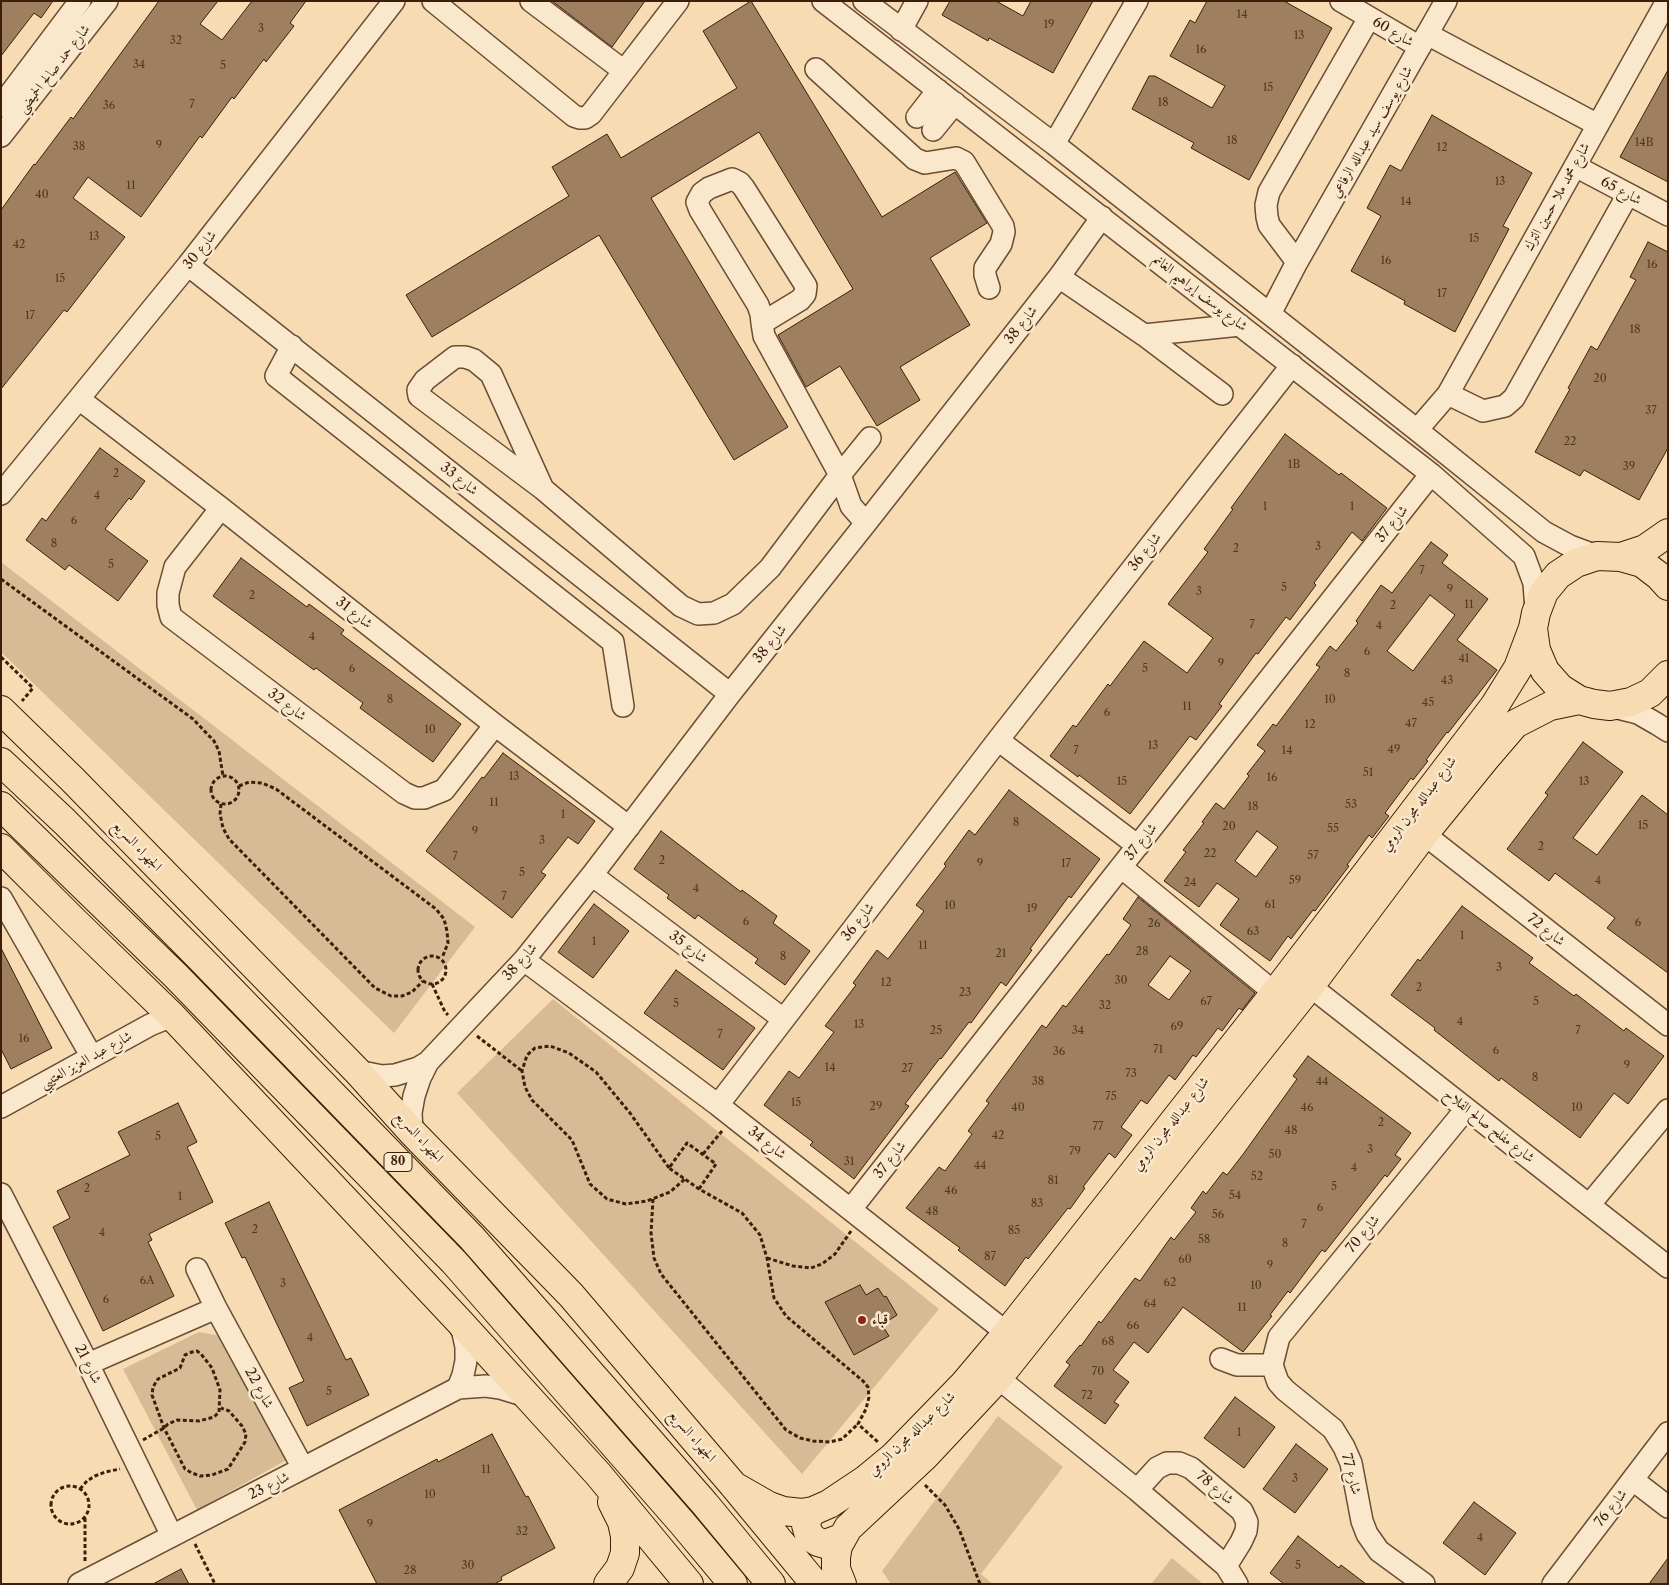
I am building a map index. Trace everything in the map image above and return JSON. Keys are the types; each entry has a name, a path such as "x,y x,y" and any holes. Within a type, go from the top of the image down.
{"main road":[{"path":"1609,557 1645,549 1668,533"},
{"path":"1609,557 1642,564 1659,576 1668,586"},
{"name":"شارع عبدالله مجرن الرومي","path":"842,1584 836,1569 836,1556 841,1538 848,1528 863,1512 964,1384 1007,1333 1275,993 1505,690 1518,668 1544,592 1558,575 1576,563 1609,557"},
{"path":"1535,620 1536,650 1545,671 1560,688 1579,700 1610,706 1631,702 1650,693 1668,675"},
{"name":"شارع عبدالله مجرن الرومي","path":"734,1486 769,1506 783,1511 802,1513 813,1511 829,1504 865,1480 933,1448 998,1378 1310,986 1424,834 1515,724 1550,706 1579,700"},
{"name":"الجهراء السريع","path":"1,710 73,780 357,1071 412,1132 571,1295 816,1584"},
{"name":"80","path":"1,762 65,822 186,944 472,1238 705,1504 771,1584"},
{"name":"80","path":"1,806 176,976 454,1262 683,1524 733,1584"},
{"path":"2,849 172,1016 458,1320 598,1474 689,1584"},
{"path":"598,1474 622,1522 625,1536 625,1553 620,1568 608,1584"},
{"path":"813,1511 808,1517 806,1525 812,1538 825,1544 841,1538"}],"street":[{"name":"شارع حمد صالح الحميضي","path":"1,106 80,1"},
{"name":"شارع حمد صالح الحميضي","path":"1,136 107,1"},
{"name":"شارع 30","path":"1,494 188,265 394,1"},
{"path":"433,1 574,116 580,118 585,118 591,114 678,1"},
{"path":"531,1 624,71"},
{"name":"شارع يوسف إبراهيم الغانم","path":"824,1 1431,474 1524,556 1534,583 1535,620"},
{"name":"شارع يوسف إبراهيم الغانم","path":"864,1 1054,144 1544,532 1570,546 1609,557"},
{"path":"901,30 917,1"},
{"path":"1054,144 1137,1"},
{"name":"شارع 60","path":"1341,1 1369,18 1424,41 1598,124"},
{"name":"شارع يوسف سيد عبدالله الرفاعي","path":"1270,314 1297,262 1446,1"},
{"name":"شارع محمد ملا حسين الترك","path":"1417,430 1448,394 1667,1"},
{"path":"1297,262 1269,225 1266,206 1269,192 1369,18"},
{"path":"816,68 904,150 920,162 925,163 956,158 962,160 966,165 1000,220 1004,232 1001,244 986,268 984,275 989,288"},
{"path":"904,150 923,126 938,90"},
{"path":"923,126 955,103"},
{"name":"شارع 65","path":"1575,166 1668,216"},
{"path":"762,323 800,300 805,294 806,286 744,188 740,183 732,179 708,188 702,193 697,202 700,210 758,305 764,336 840,475 851,506 866,523"},
{"path":"1448,394 1483,411 1505,406 1514,398 1628,194"},
{"name":"شارع 38","path":"357,1071 382,1076 395,1075 418,1068 428,1062 524,960 592,875 730,694 1059,277 1102,217"},
{"name":"شارع 33","path":"188,265 730,694"},
{"path":"1059,277 1144,335 1222,394"},
{"path":"1144,335 1240,325"},
{"path":"292,346 276,376 613,642 623,706"},
{"path":"543,489 491,374 474,360 465,357 455,357 425,380 418,390 419,396 543,489 681,606 698,614 714,613 733,604 770,568 870,438"},
{"name":"شارع 36","path":"726,1111 783,1019 998,740 1292,365"},
{"name":"شارع 31","path":"79,399 221,508 495,725 629,827"},
{"name":"شارع 37","path":"856,1213 1121,867 1431,474"},
{"name":"شارع 32","path":"221,508 175,567 168,593 171,617 404,793 415,798 424,798 444,790 495,725"},
{"path":"1610,706 1638,714 1668,731"},
{"path":"998,740 1138,846"},
{"name":"شارع 72","path":"1424,834 1668,1026"},
{"path":"1121,867 1275,993"},
{"name":"شارع 35","path":"592,875 783,1019"},
{"path":"1,898 92,1057"},
{"name":"شارع 34","path":"524,960 726,1111 1007,1333"},
{"name":"شارع مفلح صالح الفلاح","path":"1310,986 1668,1267"},
{"name":"شارع عبد العزيز العتيبي","path":"1,1107 150,1025 172,1016"},
{"name":"شارع 38","path":"412,1132 411,1114 414,1096 428,1062"},
{"name":"شارع 70","path":"1272,1365 1279,1336 1466,1109"},
{"path":"1589,1205 1668,1110"},
{"name":"شارع 21","path":"1,1194 8,1224 88,1364 137,1465 179,1532"},
{"name":"شارع 22","path":"197,1269 216,1308 303,1468"},
{"path":"88,1364 216,1308"},
{"path":"458,1320 466,1347 466,1361 458,1388"},
{"path":"1220,1359 1237,1365 1272,1365"},
{"name":"شارع 77","path":"1272,1365 1278,1382 1333,1430 1344,1447 1351,1463 1366,1534 1379,1551 1424,1584"},
{"path":"998,1378 1137,1490 1226,1566 1237,1584"},
{"name":"شارع 23","path":"81,1583 458,1388 486,1386 526,1396"},
{"name":"شارع 76","path":"1553,1584 1668,1433"},
{"name":"شارع 78","path":"1137,1490 1157,1468 1167,1463 1179,1464 1191,1468 1242,1511 1247,1522 1246,1531 1226,1566"},
{"path":"1633,1480 1668,1507"}],"path":[{"path":"1,579 194,720 214,740 219,751 223,776"},
{"path":"1,657 33,688"},
{"path":"223,776 236,780 239,786 239,794 235,800 228,804 221,804 214,800 211,793 212,785 216,779 223,776"},
{"path":"239,786 249,782 262,783 276,789 436,909 444,919 447,931 448,943 442,958"},
{"path":"221,804 220,814 223,828 229,839 374,988 391,996 402,996 412,992 423,981"},
{"path":"433,955 442,958 446,966 446,975 440,982 432,984 423,981 419,973 419,964 425,958 433,955"},
{"path":"653,1198 652,1241 654,1258 661,1274 786,1430 800,1438 813,1441 830,1442 842,1439 858,1424 866,1409 869,1397 868,1387 786,1316 774,1298 767,1258 760,1235 742,1213 699,1189 669,1168 630,1113 596,1072 569,1053 550,1046 535,1048 526,1055 522,1071 525,1087 532,1100 572,1140 590,1184 606,1199 626,1204 647,1201 653,1198 670,1192 685,1180"},
{"path":"703,1154 726,1111"},
{"path":"669,1168 687,1143 703,1154 716,1164 699,1189"},
{"path":"767,1258 793,1266 810,1268 822,1264 835,1254 856,1213"},
{"path":"164,1428 178,1420 206,1420 214,1417 219,1412 220,1390 212,1368 202,1354 197,1351 192,1352 186,1355 180,1368 158,1379 153,1387 152,1395 164,1428 185,1470 200,1476 228,1469 245,1442 246,1434 235,1417 229,1411 220,1408"},
{"path":"858,1424 945,1505 959,1529 980,1584"},
{"path":"80,1489 88,1481 105,1472 137,1465"},
{"path":"70,1486 80,1489 87,1497 89,1504 85,1517 80,1522 73,1524 59,1522 51,1510 53,1496 63,1487 70,1486"},
{"path":"81,1583 86,1530 85,1517"},
{"path":"179,1532 215,1584"}],"shaded area":[{"path":"1,562 475,927 394,1033 1,652"},
{"path":"553,999 939,1309 802,1474 457,1093"},
{"path":"199,1332 222,1336 290,1458 197,1510 123,1369"},
{"path":"998,1416 1063,1467 981,1574 993,1584 891,1584 882,1571"},
{"path":"1172,1558 1203,1584 1151,1584"}],"building":[{"path":"1,1 53,1 41,18 34,13 1,56"},
{"path":"159,1 218,1 200,24 222,40 252,1 306,1 290,23 294,26 266,62 264,59 234,99 232,97 202,138 200,136 141,217 88,177 73,198 125,237 67,312 64,310 1,389 1,210 71,117 73,119"},
{"path":"552,1 645,1 612,47"},
{"path":"751,1 882,217 955,172 987,223 930,258 970,325 900,367 920,400 877,426 840,366 806,387 778,335 853,289 759,132 651,198 788,427 734,460 599,235 432,337 406,295 569,196 552,167 607,134 621,158 737,88 703,31"},
{"path":"950,1 996,1 1023,16 1031,1 1093,1 1053,73 989,38 988,41 942,15"},
{"path":"1207,1 1284,1 1332,28 1249,180 1191,148 1194,143 1132,109 1149,76 1155,76 1212,108 1225,86 1170,56 1190,20 1195,23"},
{"path":"1668,70 1668,182 1620,157"},
{"path":"1432,115 1532,173 1503,226 1509,229 1455,332 1404,304 1405,301 1351,271 1381,216 1367,208 1390,165 1401,171"},
{"path":"1648,242 1668,252 1668,448 1639,500 1584,470 1580,476 1535,452 1570,389 1568,388 1591,346 1597,350 1636,280 1630,277"},
{"path":"1285,434 1387,508 1362,541 1352,532 1314,583 1316,585 1290,620 1286,617 1258,654 1256,653 1219,704 1222,706 1196,740 1190,736 1130,814 1079,775 1078,777 1050,756 1073,725 1076,727 1108,684 1110,686 1144,641 1187,673 1213,638 1168,604 1208,552 1204,549 1233,509 1231,508"},
{"path":"100,448 145,481 105,529 148,561 118,601 69,565 65,570 26,540 42,518 46,521"},
{"path":"1431,542 1448,555 1442,563 1488,599 1457,640 1497,670 1447,732 1413,780 1411,778 1385,813 1389,816 1372,838 1369,835 1347,865 1349,866 1315,911 1313,910 1291,939 1288,936 1270,961 1220,925 1239,899 1217,883 1199,907 1164,881 1186,852 1183,850 1204,823 1202,822 1216,803 1224,809 1249,776 1247,774 1265,751 1257,745 1273,724 1276,726 1320,667 1316,665 1330,646 1336,651 1358,623 1356,621 1381,585 1392,593","holes":["1430,595 1455,615 1413,671 1387,651","1257,831 1278,847 1256,877 1235,861"]},
{"path":"241,558 307,607 309,604 344,630 341,634 461,724 433,762 360,708 363,703 316,668 314,670 213,596"},
{"path":"1583,742 1623,772 1573,838 1597,855 1642,795 1668,815 1668,973 1607,928 1615,918 1555,873 1549,881 1507,849 1548,795 1545,793"},
{"path":"503,753 595,821 578,844 568,837 541,872 546,875 512,918 426,851 482,777 484,778"},
{"path":"1009,790 1100,859 1071,898 1069,896 1030,949 1032,950 1006,986 1001,982 971,1023 969,1022 940,1058 905,1104 909,1106 854,1179 810,1145 813,1142 764,1105 789,1071 799,1078 834,1032 825,1026 856,985 853,983 877,950 888,959 924,911 916,905 946,866 944,864 969,830 975,835"},
{"path":"661,831 741,892 742,890 777,916 773,923 810,951 785,985 755,963 758,959 698,915 695,919 667,898 669,895 634,869"},
{"path":"1138,897 1255,993 1242,1010 1239,1008 1222,1031 1218,1028 1196,1057 1193,1055 1175,1080 1169,1075 1147,1104 1141,1100 1121,1127 1132,1135 1115,1158 1109,1153 1083,1187 1085,1188 1070,1209 1068,1208 1028,1259 1026,1257 1005,1286 958,1250 960,1248 906,1208 939,1167 945,1171 972,1134 968,1131 989,1103 986,1101 1042,1025 1046,1028 1063,1005 1066,1007 1107,954 1109,955 1131,925 1123,919","holes":["1170,956 1191,971 1169,1000 1148,985"]},
{"path":"594,904 629,931 593,978 558,952"},
{"path":"1462,906 1533,958 1529,963 1574,996 1576,994 1624,1031 1626,1028 1664,1056 1628,1104 1614,1093 1580,1138 1501,1078 1499,1081 1434,1030 1435,1028 1391,995"},
{"path":"1,948 52,1048 11,1069 1,1049"},
{"path":"676,970 755,1028 723,1070 644,1013"},
{"path":"1308,1056 1411,1133 1395,1155 1401,1159 1387,1177 1385,1175 1325,1252 1322,1250 1290,1293 1288,1291 1270,1315 1272,1316 1243,1352 1183,1307 1148,1353 1134,1342 1113,1370 1129,1382 1114,1402 1119,1405 1105,1424 1054,1386 1070,1365 1066,1362 1081,1346 1099,1321 1101,1323 1135,1278 1140,1281 1171,1237 1174,1240 1196,1212 1191,1208 1203,1191 1206,1194 1223,1172 1227,1175 1297,1079 1293,1076"},
{"path":"178,1103 197,1142 187,1147 213,1202 149,1234 152,1240 148,1242 174,1296 103,1331 53,1227 70,1218 57,1191 130,1155 118,1132"},
{"path":"269,1202 346,1360 351,1358 369,1395 307,1426 289,1388 304,1381 245,1257 242,1258 225,1223"},
{"name":"قباء","path":"860,1285 866,1295 878,1288 884,1297 886,1296 897,1315 882,1325 889,1336 854,1355 825,1302"},
{"path":"1235,1397 1275,1427 1244,1468 1204,1438"},
{"path":"492,1434 526,1497 528,1496 555,1548 501,1577 502,1580 494,1584 377,1584 339,1510 437,1459 438,1462"},
{"path":"1296,1444 1328,1469 1295,1513 1263,1489"},
{"path":"1474,1502 1516,1533 1485,1575 1443,1543"},
{"path":"1298,1536 1339,1568 1341,1565 1366,1584 1284,1584 1270,1573"},
{"path":"1668,1558 1668,1584 1649,1584"},
{"path":"181,1569 189,1584 153,1584"}],"place":[{"name":"قباء","path":"862,1320"}]}
